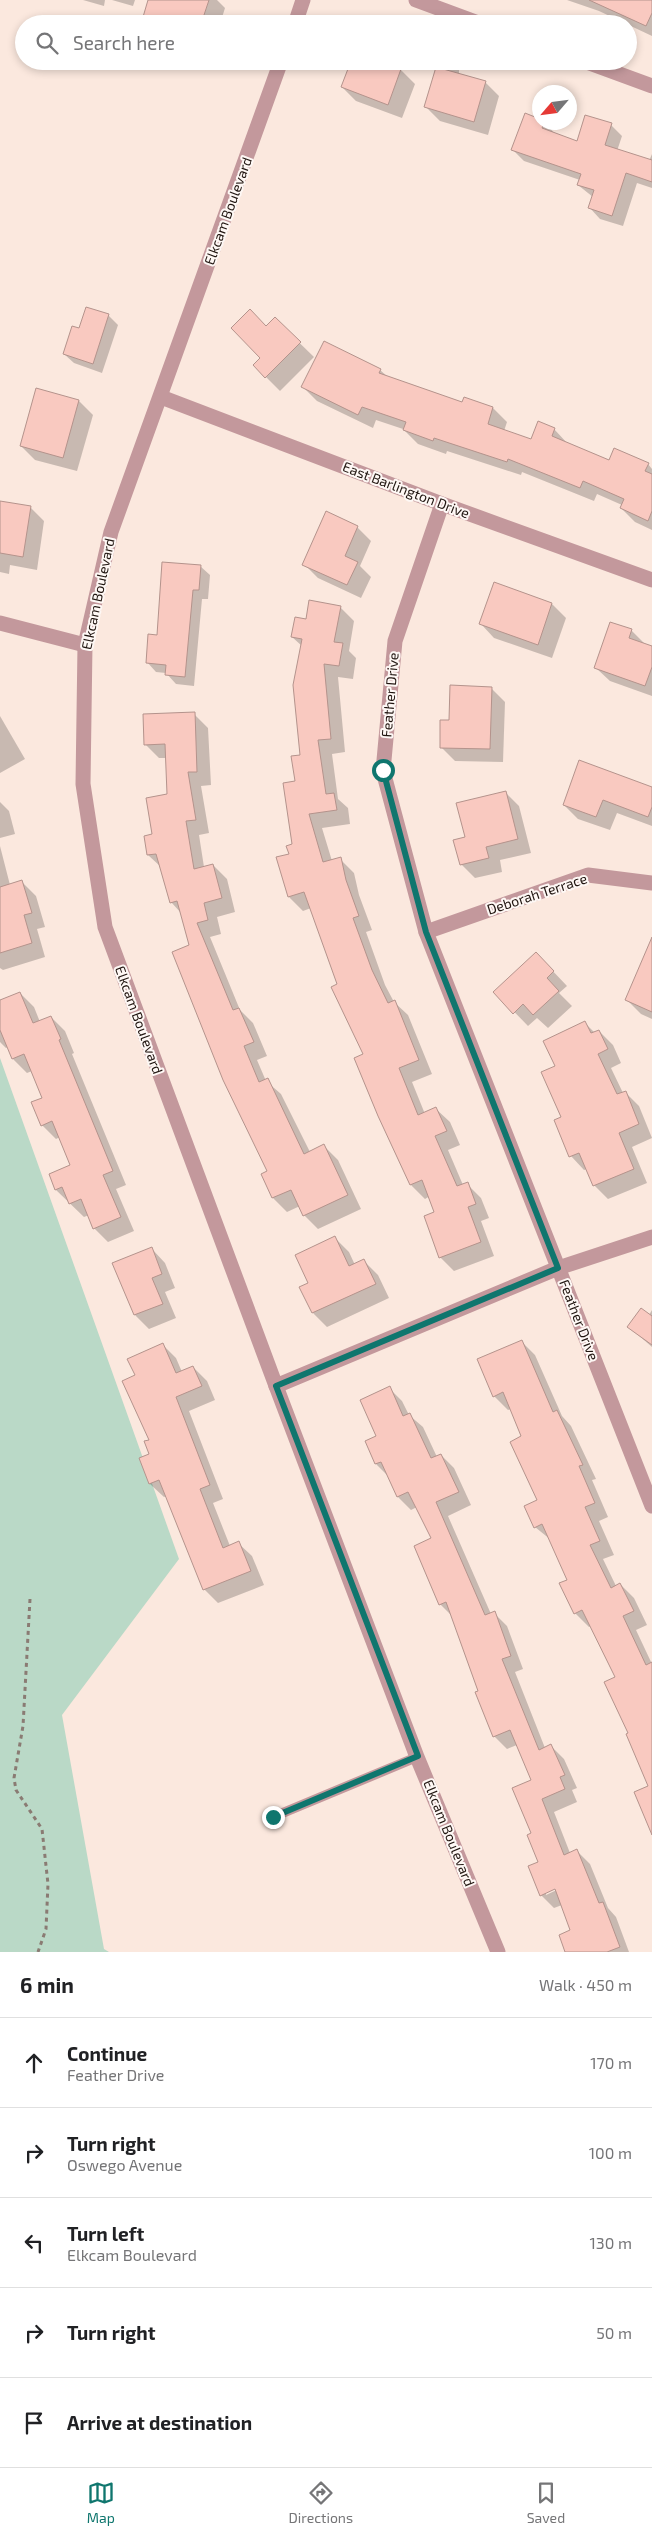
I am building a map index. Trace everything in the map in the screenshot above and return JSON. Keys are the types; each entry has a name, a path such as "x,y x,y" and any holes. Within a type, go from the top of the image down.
{"street":[{"path":"298,15 303,0"},
{"path":"416,0 457,15"},
{"name":"Elkcam Boulevard","path":"278,70 111,532 85,645 83,784 105,927 276,1386 418,1756 498,1952"},
{"path":"608,70 652,86"},
{"name":"East Barlington Drive","path":"161,397 442,504 652,580"},
{"name":"Feather Drive","path":"442,504 395,641 383,770 426,932 652,1506"},
{"path":"0,623 85,645"},
{"name":"Deborah Terrace","path":"426,932 588,875 652,883"},
{"path":"276,1386 558,1268 652,1237"}],"lane":[{"path":"273,1817 418,1756"}],"path":[{"path":"30,1599 23,1726 14,1778 16,1790 42,1829 48,1884 46,1929 38,1952"}],"green space":[{"path":"0,1058 179,1559 62,1715 104,1949 109,1952 0,1952"}],"building":[{"path":"148,0 209,0 204,15 144,15"},
{"path":"589,0 652,0 652,13 646,26 637,22 637,15 622,15"},
{"path":"348,70 401,70 388,105 341,87"},
{"path":"435,70 447,70 486,81 474,122 424,107"},
{"path":"525,113 532,116 532,130 547,130 577,141 585,115 612,123 605,145 652,160 652,182 626,173 612,216 588,208 594,190 577,185 581,174 511,150"},
{"path":"86,307 109,314 93,364 63,354 72,326 79,328"},
{"path":"250,309 266,326 275,317 301,342 265,378 253,365 260,358 231,328"},
{"path":"324,341 381,369 379,373 462,402 464,397 493,407 488,424 531,439 538,421 555,428 552,436 609,460 614,448 649,463 645,471 652,474 652,511 648,521 620,508 624,499 583,481 580,488 508,459 507,462 434,438 433,441 403,430 406,422 362,407 358,415 301,387"},
{"path":"36,388 79,400 63,458 20,446"},
{"path":"0,501 31,506 23,557 0,553"},
{"path":"326,511 358,526 345,556 358,562 347,585 302,565"},
{"path":"162,562 201,565 199,590 193,590 185,677 165,675 166,665 146,663 148,634 157,635"},
{"path":"494,582 552,603 538,645 479,624"},
{"path":"309,600 341,606 334,642 343,643 339,666 324,664 331,739 318,740 326,794 334,793 337,810 309,814 323,862 341,857 346,880 359,916 353,918 372,970 388,1003 395,1000 419,1060 399,1068 418,1115 436,1107 447,1131 435,1136 457,1186 468,1182 476,1204 468,1207 481,1242 439,1258 424,1216 434,1212 422,1180 410,1185 378,1116 354,1058 363,1054 331,987 337,984 304,892 288,897 276,857 289,854 286,846 292,844 283,783 295,781 291,756 300,755 293,685 302,639 291,637 295,617 306,619"},
{"path":"610,622 632,629 629,638 652,646 652,667 645,686 594,668"},
{"path":"450,685 492,687 490,749 440,748 440,720 449,720"},
{"path":"195,712 197,772 188,772 196,820 186,821 194,869 213,864 222,898 204,903 208,920 197,923 233,1010 239,1008 254,1042 244,1046 259,1082 268,1078 304,1154 324,1144 348,1195 303,1216 291,1190 272,1198 261,1174 267,1171 223,1080 172,952 189,945 177,901 170,903 156,854 147,855 144,836 152,834 146,798 167,794 165,744 144,745 143,714"},
{"path":"579,760 652,787 652,807 648,817 603,800 596,817 563,805"},
{"path":"506,791 518,839 486,847 489,858 460,865 453,840 465,837 456,803"},
{"path":"22,880 32,913 24,915 32,943 0,953 0,887"},
{"path":"652,937 652,1012 625,1000"},
{"path":"536,952 554,971 547,978 559,991 533,1015 523,1004 513,1014 493,992"},
{"path":"20,992 33,1023 51,1016 113,1171 103,1175 121,1217 93,1229 81,1199 69,1204 62,1187 55,1190 49,1174 70,1165 52,1121 41,1126 31,1102 42,1098 24,1054 12,1059 0,1030 0,1000"},
{"path":"585,1021 591,1033 599,1030 608,1049 598,1054 617,1094 626,1091 639,1124 619,1133 634,1169 593,1186 579,1153 569,1157 554,1120 561,1117 541,1072 555,1066 543,1041"},
{"path":"335,1236 349,1266 364,1259 376,1284 312,1313 299,1287 308,1283 295,1255"},
{"path":"152,1247 162,1274 152,1278 163,1304 134,1315 112,1263"},
{"path":"641,1308 652,1316 652,1345 627,1327"},
{"path":"522,1340 553,1412 557,1410 583,1465 579,1466 595,1503 585,1507 600,1541 590,1545 611,1588 620,1583 634,1611 623,1616 646,1665 652,1662 652,1835 634,1792 648,1786 626,1734 628,1733 604,1682 615,1677 582,1610 574,1614 559,1583 567,1580 542,1524 534,1528 524,1506 537,1500 510,1442 521,1436 503,1392 493,1397 477,1359"},
{"path":"163,1343 176,1373 193,1366 202,1386 176,1397 210,1485 200,1489 223,1548 239,1541 251,1571 203,1590 159,1480 149,1484 139,1458 149,1454 144,1441 149,1440 122,1381 135,1375 127,1359"},
{"path":"390,1386 403,1416 410,1413 431,1458 441,1454 459,1492 436,1502 485,1615 495,1611 511,1656 502,1659 539,1750 551,1744 565,1775 560,1777 565,1789 542,1799 564,1855 577,1849 599,1903 603,1902 620,1947 607,1952 565,1952 559,1935 570,1930 555,1889 540,1896 528,1866 538,1862 527,1835 531,1833 512,1788 531,1780 510,1730 493,1737 475,1692 478,1691 446,1602 439,1605 414,1546 431,1538 408,1492 397,1497 381,1462 375,1464 365,1441 376,1436 360,1400"}],"route":[{"path":"273,1817 418,1756 276,1386 558,1268 426,932 383,770"}]}
